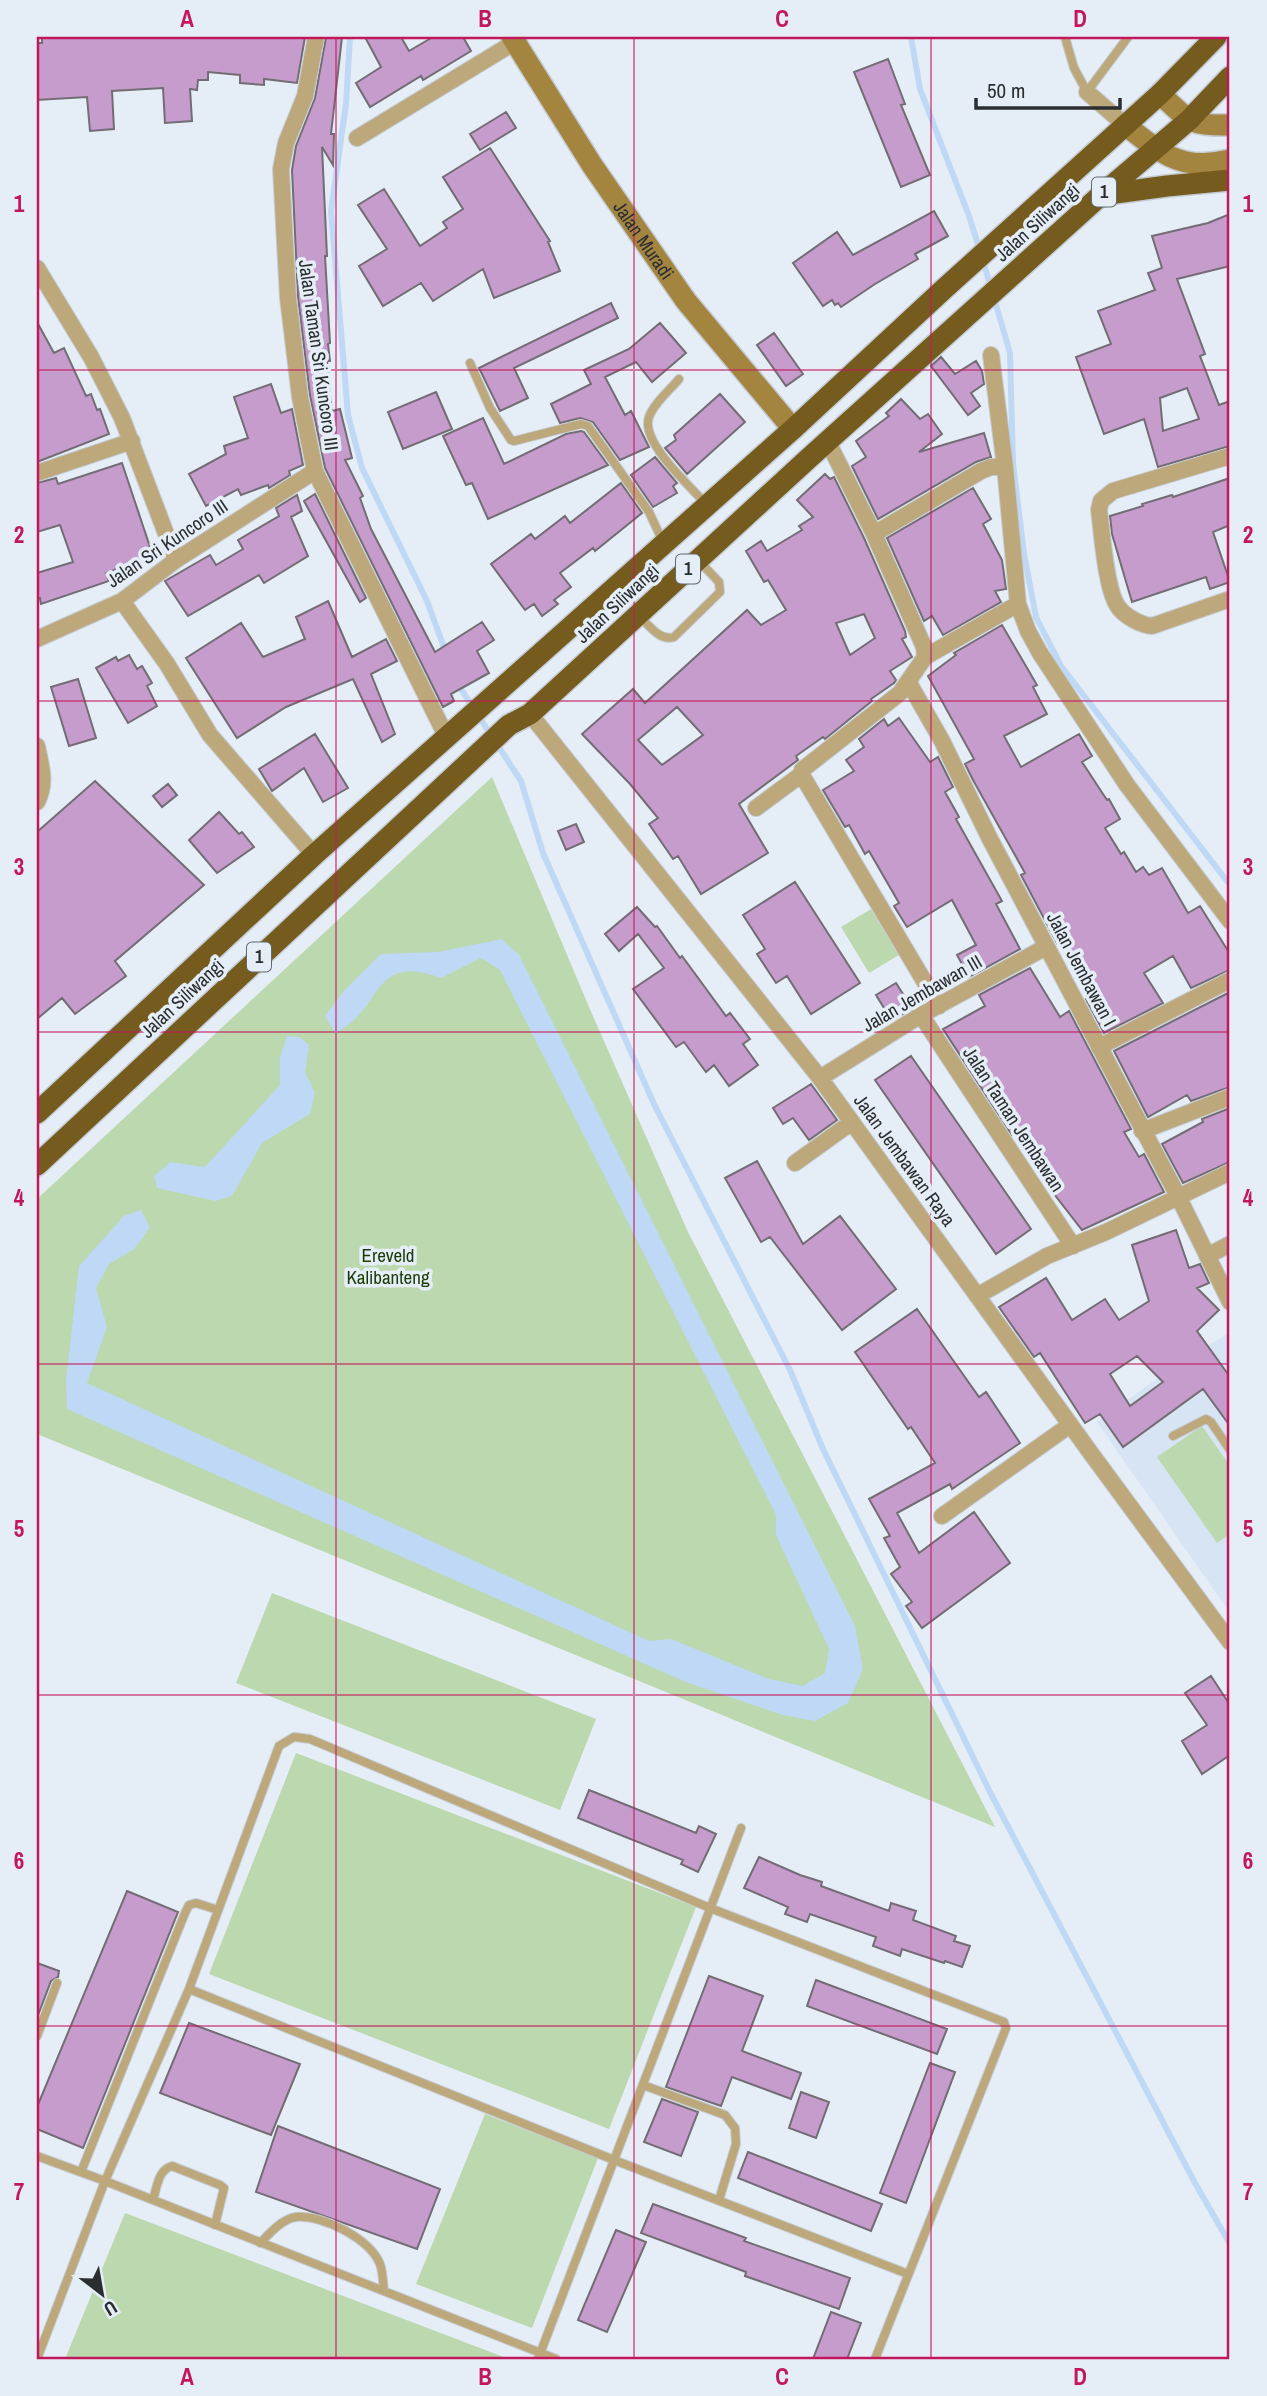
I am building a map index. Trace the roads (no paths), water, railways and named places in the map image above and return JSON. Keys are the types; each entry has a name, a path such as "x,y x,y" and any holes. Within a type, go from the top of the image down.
{"highway":[{"name":"Jalan Siliwangi","path":"37,1113 314,855 793,429 1160,94 1216,37"},
{"name":"Jalan Siliwangi","path":"37,1165 482,749 509,725 530,713 1101,195 1189,120 1230,77"},
{"path":"1101,195 1230,180"}],"street":[{"name":"Jalan Taman Sri Kuncoro III","path":"316,37 305,96 286,144 281,169 288,298 300,397 314,471 446,736"},
{"path":"357,138 513,39"},
{"name":"Jalan Muradi","path":"513,39 593,165 686,301 793,429"},
{"path":"1087,92 1155,148 1176,160 1191,163 1230,160"},
{"path":"1160,94 1198,125 1230,125"},
{"path":"37,268 91,357 132,441 176,560"},
{"path":"991,355 1018,604 1028,631 1127,785 1230,921"},
{"path":"37,473 132,441"},
{"path":"828,442 874,534 924,647 925,657"},
{"path":"1230,456 1113,491 1101,501 1099,510 1112,595 1119,608 1144,625 1152,626 1230,600"},
{"path":"874,534 981,471 991,467 1005,467"},
{"name":"Jalan Sri Kuncoro III","path":"37,639 122,601 176,560 314,471"},
{"path":"122,601 167,664 210,735 314,855"},
{"path":"755,808 909,683 925,657 1018,604"},
{"name":"Jalan Jembawan I","path":"909,683 942,741 1046,947 1179,1198 1230,1302"},
{"name":"Jalan Jembawan Raya","path":"530,713 820,1078 1230,1643"},
{"path":"37,746 44,779 37,802"},
{"path":"802,772 939,1006"},
{"name":"Jalan Jembawan III","path":"820,1078 921,1015 1046,947"},
{"path":"1099,1047 1230,980"},
{"name":"Jalan Taman Jembawan","path":"921,1015 1073,1246"},
{"path":"1142,1131 1230,1097"},
{"path":"795,1164 852,1122"},
{"path":"977,1296 1047,1256 1179,1198 1230,1172"},
{"path":"1207,1256 1230,1244"},
{"path":"942,1516 1070,1425"}],"lane":[{"path":"1065,37 1074,68 1087,92 1128,37"},
{"path":"470,363 490,408 510,440 514,442 581,424 588,426 649,512 664,545"},
{"path":"679,379 650,416 647,429 656,448 707,505"},
{"path":"638,615 663,638 674,637 720,592 719,582 698,559"},
{"path":"1173,1436 1206,1419 1211,1422 1230,1450"},
{"path":"37,2359 105,2181 189,1989 279,1746 294,1737 310,1739 710,1908 1006,2024 875,2359"},
{"path":"539,2356 741,1828"},
{"path":"81,2172 185,1913 196,1903 218,1910"},
{"path":"37,2036 57,1983"},
{"path":"189,1989 614,2160 908,2274"},
{"path":"643,2085 725,2115 735,2128 736,2144 719,2200"},
{"path":"37,2156 384,2291 539,2356 556,2359"},
{"path":"153,2200 162,2172 172,2166 220,2185 224,2188 224,2194 215,2225"},
{"path":"260,2242 275,2227 294,2217 315,2219 343,2230 369,2247 380,2264 384,2291"}],"water":[{"path":"502,939 519,955 855,1626 863,1669 848,1703 815,1721 783,1715 688,1683 67,1409 66,1380 79,1266 124,1216 141,1210 150,1228 134,1249 109,1264 96,1288 107,1327 87,1383 649,1641 671,1639 769,1679 803,1686 825,1673 829,1649 776,1535 776,1515 500,970 481,958 441,978 418,972 402,972 389,978 362,1011 335,1033 325,1016 344,991 381,954 438,952"},
{"path":"287,1036 299,1037 309,1045 305,1072 315,1093 310,1114 262,1143 232,1196 215,1201 157,1188 154,1176 170,1162 205,1167 280,1085 280,1057"}],"waterway":[{"path":"350,37 346,104 331,211 348,415 362,468 427,601 446,653"},
{"path":"911,37 920,89 980,251"},
{"path":"983,261 991,288"},
{"path":"994,298 1010,353 1013,463 1024,554 1036,617 1061,666 1230,885"},
{"path":"457,683 521,781 543,853 654,1104 790,1370 823,1449 991,1794 1195,2183 1230,2244"}],"park label":[{"name":"Ereveld Kalibanteng","path":"388,1266"}]}
